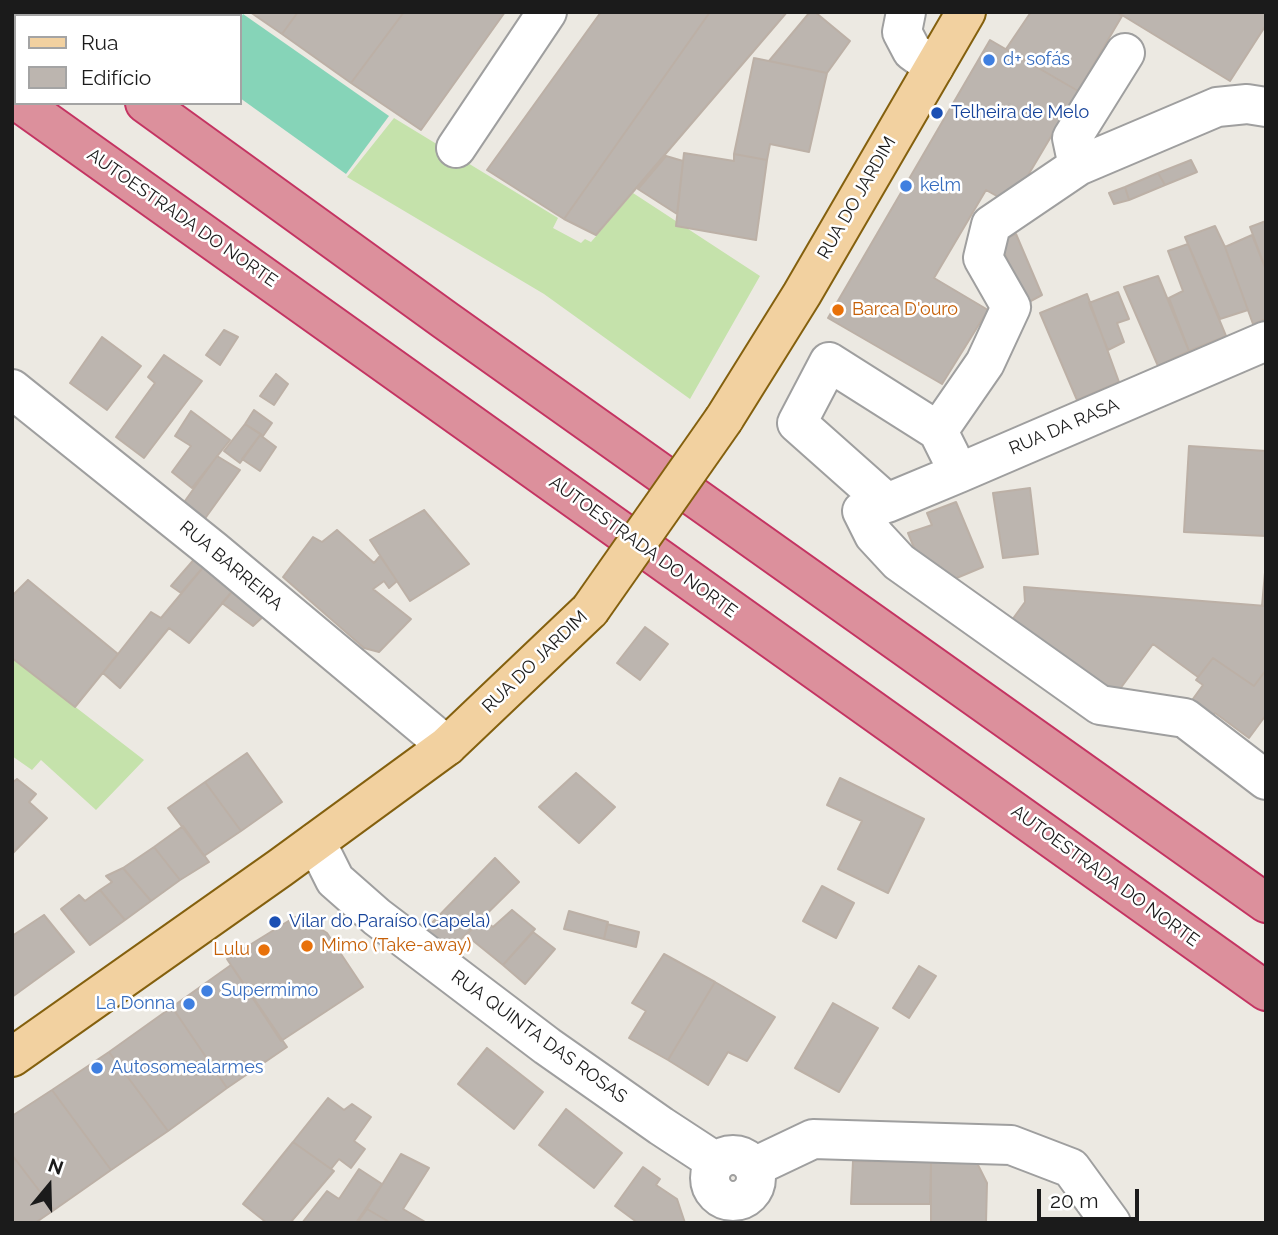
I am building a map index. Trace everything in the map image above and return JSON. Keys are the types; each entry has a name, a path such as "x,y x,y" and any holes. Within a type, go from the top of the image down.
{"highway":[{"name":"AUTOESTRADA DO NORTE","path":"23,105 1266,991"},
{"path":"148,105 444,320 1266,903"}],"main road":[{"name":"RUA DO JARDIM","path":"12,1057 447,746 590,610 724,419 802,294 966,12"}],"street":[{"path":"456,148 547,12"},
{"path":"906,12 902,32 912,51 933,66"},
{"path":"1078,166 1072,138 1125,53"},
{"path":"938,431 985,363 1011,307 983,258 991,225 1078,166 1217,107 1247,104 1266,107"},
{"name":"RUA DA RASA","path":"874,507 1266,341"},
{"path":"959,472 938,431 829,362 797,423 874,507 874,535 899,562 1100,705 1185,718 1266,780"},
{"name":"RUA BARREIRA","path":"12,389 214,551 447,746"},
{"name":"RUA QUINTA DAS ROSAS","path":"316,842 335,880 377,917 547,1046 716,1162"},
{"path":"754,1167 813,1139 1011,1145 1071,1168 1111,1223"},
{"path":"728,1155 743,1157 754,1167 756,1181 739,1212 712,1189 709,1175 716,1162 728,1155"}],"green space":[{"path":"242,15 389,116 346,174 242,99"},
{"path":"394,118 558,218 553,228 581,243 585,239 591,242 633,193 760,276 690,399 544,294 347,177"},
{"path":"12,658 144,760 96,810 41,760 32,770 12,756"}],"building":[{"path":"250,12 298,12 282,34"},
{"path":"298,12 404,12 351,83 282,34"},
{"path":"404,12 505,12 421,130 351,83"},
{"path":"601,12 710,12 564,219 487,170"},
{"path":"710,12 787,12 596,235 564,219"},
{"path":"810,12 815,12 850,41 827,73 769,61"},
{"path":"1031,12 1117,12 1122,16 1078,91 1006,49"},
{"path":"1117,12 1266,12 1266,25 1230,81"},
{"path":"990,40 1078,91 1011,204 986,190 934,278 988,310 942,384 828,318"},
{"path":"754,58 827,73 809,152 770,144 767,160 734,154"},
{"path":"684,153 734,161 734,154 767,160 756,240 676,226"},
{"path":"666,156 683,161 677,214 638,189"},
{"path":"1191,160 1197,172 1165,185 1158,173"},
{"path":"1158,173 1165,185 1129,200 1125,187"},
{"path":"1125,187 1129,200 1114,204 1109,193"},
{"path":"1266,221 1266,270 1250,227"},
{"path":"1215,226 1248,310 1220,319 1185,237"},
{"path":"1016,234 1042,295 1025,304 1000,241"},
{"path":"1252,235 1266,270 1266,319 1253,324 1225,247"},
{"path":"1188,244 1226,336 1189,351 1169,298 1183,291 1168,251"},
{"path":"1158,276 1189,351 1158,366 1124,287"},
{"path":"1118,292 1129,319 1117,323 1124,342 1108,350 1089,303"},
{"path":"1087,294 1119,382 1077,400 1040,313"},
{"path":"224,330 238,337 220,365 206,355"},
{"path":"102,337 141,366 107,410 70,383"},
{"path":"164,355 202,381 144,458 116,437 155,383 148,377"},
{"path":"276,374 288,384 274,405 260,396"},
{"path":"254,410 272,423 263,436 245,424"},
{"path":"191,411 230,440 192,488 172,472 191,446 175,436"},
{"path":"245,424 261,434 240,463 224,451"},
{"path":"260,435 276,447 260,471 242,459"},
{"path":"1189,446 1266,451 1266,536 1184,532"},
{"path":"217,456 240,470 201,524 180,508"},
{"path":"1030,488 1038,554 1003,558 993,493"},
{"path":"956,502 983,567 947,582 941,567 924,572 908,533 932,525 927,513"},
{"path":"424,510 469,564 410,601 370,540"},
{"path":"337,530 374,563 380,556 397,581 389,588 384,581 373,589 411,619 379,652 364,648 283,577 313,537 322,542"},
{"path":"197,556 205,565 181,593 171,586"},
{"path":"1266,561 1266,606 1262,606"},
{"path":"205,565 236,587 189,643 169,628 120,688 103,673 151,612 161,618"},
{"path":"28,580 118,654 75,707 12,658 12,596"},
{"path":"236,587 267,613 253,626 222,603"},
{"path":"1024,587 1266,606 1266,670 1254,686 1213,658 1198,677 1153,644 1117,693 1012,620 1025,602"},
{"path":"645,627 668,644 640,680 617,663"},
{"path":"1213,658 1254,686 1266,670 1266,715 1249,738 1215,713 1211,719 1190,703 1203,685 1196,680"},
{"path":"247,753 282,802 241,831 205,782"},
{"path":"576,773 615,807 579,843 539,807"},
{"path":"840,778 924,819 888,893 838,869 862,821 827,805"},
{"path":"17,779 36,794 29,802 47,818 12,854 12,783"},
{"path":"205,782 241,831 204,856 168,808"},
{"path":"183,826 209,862 180,880 154,847"},
{"path":"154,847 180,880 151,901 123,868"},
{"path":"495,858 519,882 451,949 425,930"},
{"path":"123,868 151,901 125,920 100,890 112,882 106,876"},
{"path":"822,886 854,903 836,938 803,921"},
{"path":"100,890 125,920 90,945 61,909 79,895 85,901"},
{"path":"512,910 535,929 503,965 466,935 482,919 493,927"},
{"path":"569,911 608,922 604,939 564,929"},
{"path":"44,915 74,952 12,997 12,936"},
{"path":"295,917 305,929 316,926 327,933 363,987 281,1041 227,959"},
{"path":"607,924 639,932 636,947 604,939"},
{"path":"533,932 555,949 525,984 503,965"},
{"path":"664,954 715,982 668,1060 629,1038 646,1011 632,1003"},
{"path":"231,965 287,1047 227,1088 172,1007"},
{"path":"919,966 936,976 909,1018 893,1008"},
{"path":"715,982 775,1017 747,1061 728,1052 708,1085 668,1060"},
{"path":"833,1003 878,1028 839,1092 795,1068"},
{"path":"172,1007 227,1088 168,1131 109,1052"},
{"path":"487,1048 543,1092 514,1129 458,1084"},
{"path":"109,1052 168,1131 111,1170 52,1090"},
{"path":"52,1090 111,1170 54,1210 12,1155 12,1116"},
{"path":"328,1098 344,1110 352,1104 371,1117 354,1141 365,1149 351,1168 339,1159 331,1169 293,1142"},
{"path":"566,1109 622,1153 594,1188 539,1145"},
{"path":"293,1142 334,1171 290,1223 267,1223 243,1204"},
{"path":"401,1154 429,1168 403,1209 427,1223 391,1223 367,1209"},
{"path":"12,1155 54,1210 35,1223 12,1223"},
{"path":"853,1161 931,1162 930,1204 851,1204"},
{"path":"931,1162 977,1163 987,1183 986,1223 931,1223"},
{"path":"643,1167 660,1179 656,1185 677,1199 685,1223 638,1223 615,1206"},
{"path":"359,1169 382,1184 356,1223 302,1223 327,1191 339,1199"},
{"path":"367,1209 391,1223 357,1223"}],"place":[{"name":"d+ sofás","path":"989,60"},
{"name":"Telheira de Melo","path":"937,113"},
{"name":"kelm","path":"906,186"},
{"name":"Barca D'ouro","path":"838,310"},
{"name":"Vilar do Paraíso (Capela)","path":"275,922"},
{"name":"Mimo (Take-away)","path":"307,946"},
{"name":"Lulu","path":"264,950"},
{"name":"Supermimo","path":"207,991"},
{"name":"La Donna","path":"189,1004"},
{"name":"Autosomealarmes","path":"97,1068"}]}
